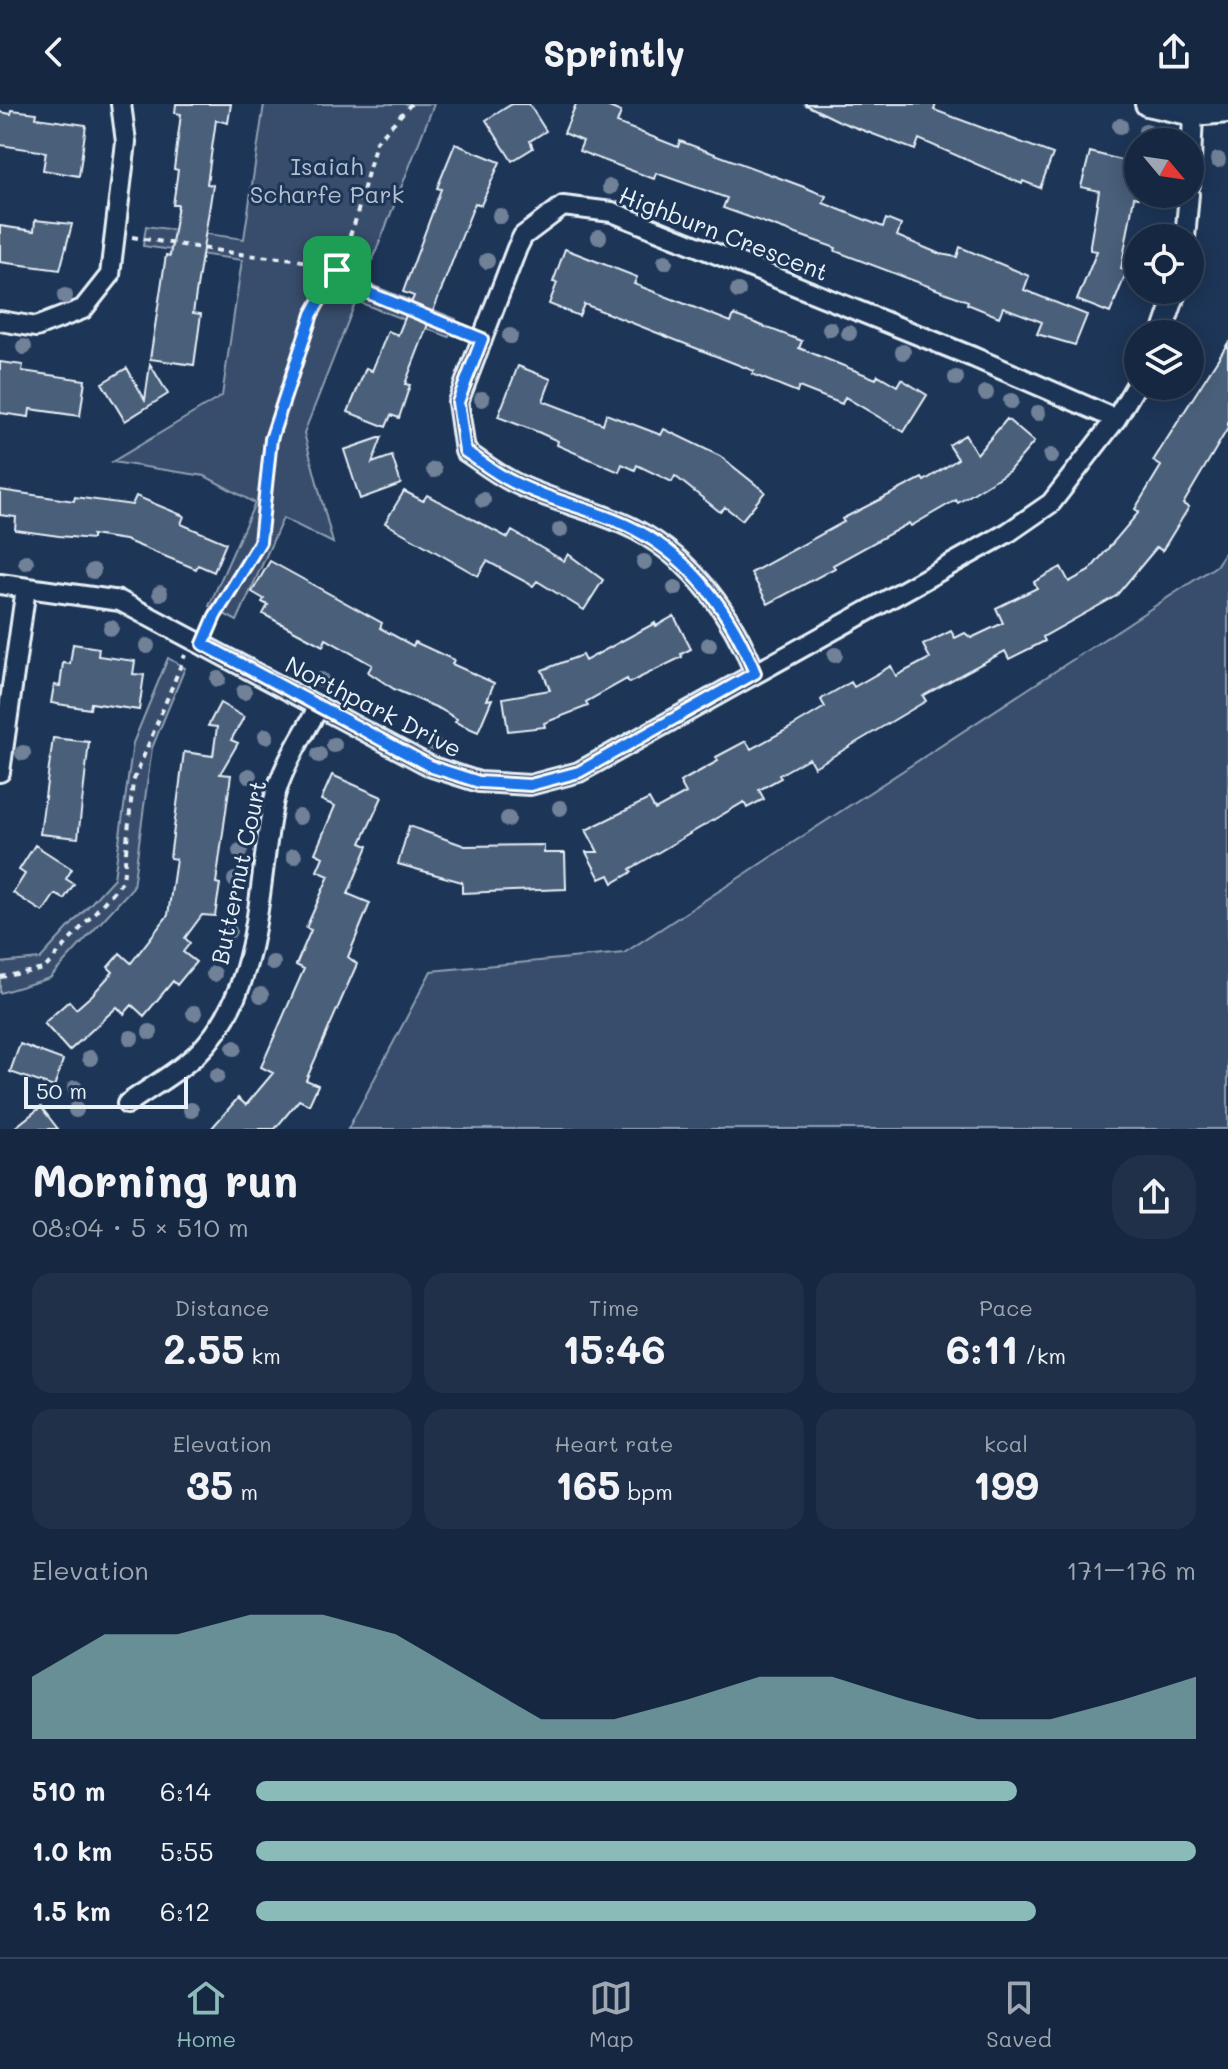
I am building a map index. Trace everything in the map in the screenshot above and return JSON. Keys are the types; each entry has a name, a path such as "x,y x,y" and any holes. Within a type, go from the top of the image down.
{"street":[{"path":"0,321 36,327 83,309 110,275 126,142 121,104"},
{"path":"1147,104 1193,114 1228,111"},
{"path":"1192,128 1193,114"},
{"name":"Highburn Crescent","path":"755,673 741,639 716,598 679,562 637,530 511,481 465,451 458,402 523,236 563,206 612,212 973,357 1116,419"},
{"name":"Northpark Drive","path":"0,584 120,601 432,767 479,782 530,785 579,772 1009,532 1051,503 1127,400"},
{"path":"0,772 26,588"},
{"name":"Butternut Court","path":"127,1104 197,1053 227,1014 251,953 275,797 289,760 319,706"}],"path":[{"path":"0,977 44,969 123,881 133,782 173,679 260,542 271,439 312,314 337,270 355,222 376,142 411,104"},
{"path":"115,235 246,255 294,259 337,270 364,291 482,339"}],"green space":[{"name":"Isaiah Scharfe Park","path":"264,104 434,104 364,282 456,319 449,337 356,301 304,433 333,543 283,518 237,621 209,606 255,503 205,476 112,462 222,396 242,260 143,246 146,226 244,239"},
{"path":"1228,548 1228,1129 348,1129 431,971 624,953 1216,566"},
{"path":"168,658 185,668 152,748 133,887 50,978 0,993 0,963 40,959 114,878 133,743"}],"building":[{"path":"176,104 231,104 228,123 216,120 207,184 213,185 193,313 201,314 194,365 150,359 166,255 170,256 178,205 173,205 181,114 175,113"},
{"path":"512,104 529,104 546,131 530,141 533,148 512,161 486,120"},
{"path":"576,104 602,104 621,112 617,123 678,147 680,141 804,187 826,196 823,203 883,227 886,219 901,225 897,236 940,254 957,257 960,247 1029,276 1024,290 1087,315 1075,345 1037,334 1042,322 1003,307 999,317 967,304 968,301 835,251 836,248 723,208 727,198 656,173 654,179 579,151 583,141 564,133"},
{"path":"804,104 936,104 934,110 1053,154 1040,188 1023,181 1022,184 919,139 915,150 841,122"},
{"path":"12,110 37,113 36,118 86,125 79,176 43,170 46,152 0,145 0,112 11,114"},
{"path":"455,144 500,162 481,205 475,203 405,384 410,385 399,418 391,415 386,427 348,412 366,368 372,371 388,331 398,335 414,296 403,292"},
{"path":"1090,152 1124,161 1124,208 1132,208 1129,224 1124,224 1121,269 1124,270 1124,278 1110,313 1077,300 1097,251 1090,250 1090,245 1099,191 1081,187"},
{"path":"35,220 72,224 60,270 0,262 0,226 34,231"},
{"path":"565,249 637,277 634,284 731,322 734,315 802,341 799,348 876,379 878,375 897,386 901,379 927,395 904,432 845,397 842,404 799,387 797,392 752,374 754,371 584,304 579,316 549,304"},
{"path":"1228,343 1228,428 1183,504 1189,507 1162,551 1157,547 1116,596 1043,637 1045,641 1009,659 1005,651 923,696 926,701 814,767 809,758 779,775 781,778 759,790 764,799 747,808 744,802 630,869 632,872 613,883 609,875 600,879 586,852 598,852 586,830 649,799 655,810 686,793 680,782 718,761 716,757 746,741 751,749 788,729 825,707 823,698 851,682 854,687 891,666 896,676 930,658 923,645 951,631 955,638 965,633 971,638 1003,623 996,608 1037,588 1034,582 1061,567 1069,582 1089,571 1139,512 1135,509 1161,466 1153,461 1192,400 1204,400 1204,381"},
{"path":"0,362 23,365 22,371 85,380 80,416 30,409 29,417 0,413"},
{"path":"150,364 168,394 125,421 102,383 127,368 145,400"},
{"path":"518,366 551,379 543,401 603,424 606,414 661,435 664,429 720,456 765,492 742,520 725,507 720,512 675,476 672,482 637,465 635,470 622,464 619,472 557,445 558,441 498,417"},
{"path":"1007,419 1034,442 1009,471 958,503 956,500 911,526 909,523 768,604 751,573 844,522 842,519 922,478 924,481 958,459 949,445 965,435 977,454"},
{"path":"382,437 372,463 392,456 401,484 360,499 344,450"},
{"path":"0,490 74,501 75,497 132,505 136,496 184,516 181,524 226,543 214,572 198,565 196,569 125,540 15,530 16,517 0,515"},
{"path":"404,491 423,501 427,495 508,538 512,531 564,561 568,554 603,580 584,610 537,581 533,586 487,561 478,576 385,523"},
{"path":"270,561 382,623 380,628 413,646 415,642 454,660 452,664 494,683 487,700 492,699 478,732 455,722 457,719 440,709 394,689 368,672 372,665 326,639 323,646 263,614 268,605 252,592"},
{"path":"674,616 691,649 681,654 682,657 629,683 627,679 586,702 588,706 544,723 545,727 508,731 503,698 550,690 542,670 582,655 585,661"},
{"path":"73,644 99,648 98,656 135,661 133,674 144,675 139,710 91,703 90,709 51,703 54,685 60,686 63,663 70,664"},
{"path":"220,703 244,717 231,740 238,743 220,774 231,775 216,883 220,884 215,916 202,915 185,938 190,943 183,952 196,962 177,985 173,981 144,1016 132,1005 124,1014 117,1007 69,1051 44,1023 69,1001 76,1009 92,995 113,972 108,967 120,953 131,963 168,915 176,859 170,858 184,752 213,756 217,727 208,726"},
{"path":"53,738 89,742 78,838 40,834"},
{"path":"332,775 382,797 361,843 368,846 348,894 370,903 348,957 357,964 306,1080 318,1085 309,1105 299,1100 275,1129 211,1129 238,1098 246,1105 273,1073 261,1067 304,969 296,965 311,930 306,928 329,876 317,871 323,857 315,853 335,806 321,800"},
{"path":"409,826 465,846 544,845 544,853 565,853 566,889 462,893 462,882 398,864"},
{"path":"35,845 72,869 66,879 74,884 64,899 55,894 43,912 13,893 25,874 19,870"},
{"path":"20,1044 63,1060 54,1087 10,1072"},
{"path":"41,1107 58,1129 13,1129"}],"route":[{"path":"337,270 364,291 482,339 458,402 465,451 511,481 637,530 679,562 716,598 741,639 755,673 579,772 530,785 479,782 432,767 203,644 215,616 260,542 271,439 312,314 337,270"}]}
